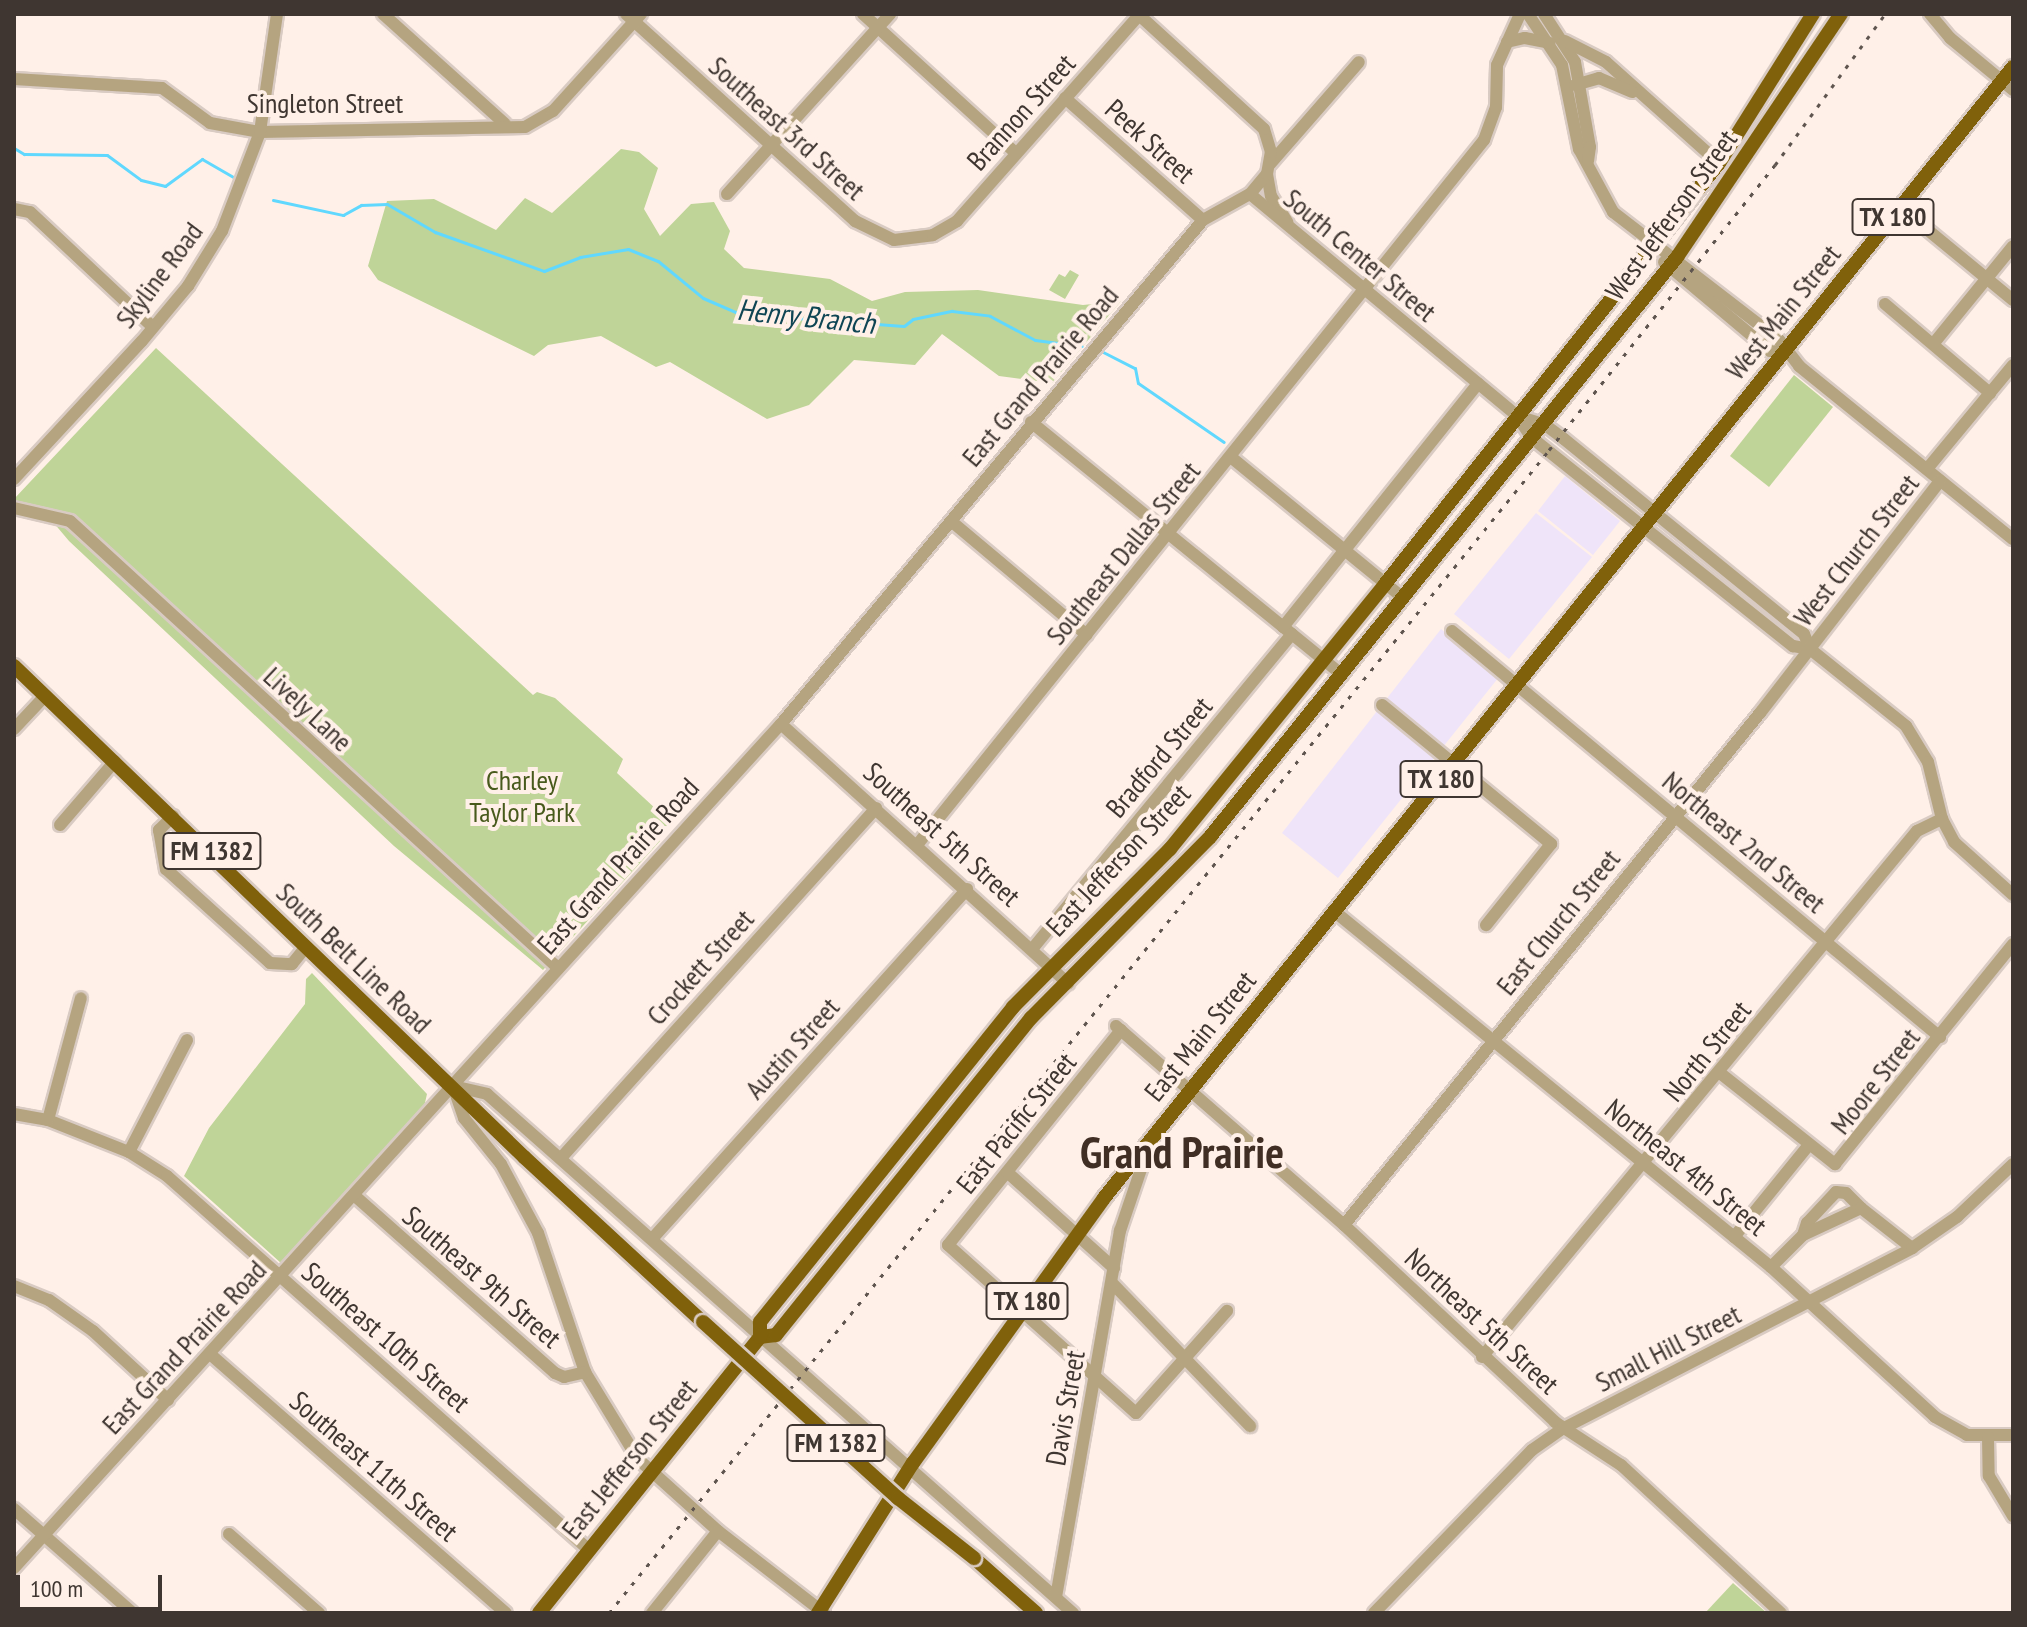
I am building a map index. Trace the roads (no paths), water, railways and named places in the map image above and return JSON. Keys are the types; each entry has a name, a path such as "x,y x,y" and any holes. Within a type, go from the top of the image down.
{"main road":[{"name":"West Jefferson Street","path":"1517,416 1719,163 1813,14"},
{"name":"West Jefferson Street","path":"1532,438 1672,262 1838,15"},
{"name":"West Main Street","path":"1649,520 1901,208 2008,86 2013,67"},
{"name":"East Jefferson Street","path":"539,1613 760,1337 760,1322 941,1096 1052,967 1183,834 1517,416"},
{"name":"East Jefferson Street","path":"760,1337 776,1335 1031,1018 1197,851 1532,438"},
{"name":"East Main Street","path":"821,1612 908,1471 1077,1234 1188,1091 1649,520"},
{"name":"South Belt Line Road","path":"14,666 173,816 305,948 703,1322 898,1498 974,1558 1036,1613"},
{"path":"1282,711 1300,726"},
{"path":"1233,773 1251,787"},
{"path":"1183,834 1197,851"},
{"path":"941,1096 956,1109"}],"street":[{"name":"Skyline Road","path":"14,479 153,327 222,231 260,132 277,14"},
{"path":"383,14 505,124"},
{"path":"863,14 1016,153"},
{"path":"727,194 890,14"},
{"name":"Brannon Street","path":"933,235 957,221 1139,14"},
{"name":"South Center Street","path":"1139,14 1264,129 1269,169 1250,194 1517,416 1532,438 1649,520"},
{"name":"Southeast Dallas Street","path":"917,845 1232,458 1484,140 1496,107 1497,65 1520,14"},
{"path":"1528,14 1550,43 1566,87 1579,149 1588,161 1607,205 1672,262 1779,340 1784,352 2013,539"},
{"path":"1544,14 1565,41 1581,84 1588,161"},
{"path":"1930,14 2008,86"},
{"name":"Singleton Street","path":"14,79 162,88 210,123 260,132 505,124 525,127 539,121 634,17"},
{"name":"Southeast 3rd Street","path":"634,17 771,145 873,234 894,240 933,235"},
{"path":"1507,42 1525,38 1550,43"},
{"path":"1565,41 1606,62 1719,163"},
{"path":"1289,227 1271,196 1269,169 1359,62"},
{"path":"1599,78 1606,62"},
{"path":"1566,87 1599,78 1652,103"},
{"name":"Peek Street","path":"1065,98 1203,220"},
{"name":"East Grand Prairie Road","path":"14,1568 781,724 1203,220 1250,194"},
{"path":"1901,208 2013,300"},
{"path":"14,209 30,212 153,327"},
{"path":"1934,343 2013,246"},
{"path":"1885,304 1990,393"},
{"name":"West Church Street","path":"1927,469 2013,365"},
{"name":"Bradford Street","path":"1033,948 1287,630 1344,551 1478,384"},
{"name":"South Center Street","path":"1517,416 1544,424 1649,520"},
{"path":"1031,422 1342,675"},
{"path":"1232,458 1403,598"},
{"name":"West Church Street","path":"1810,649 1940,481"},
{"name":"Lively Lane","path":"14,508 70,521 558,968"},
{"path":"1649,520 1804,634 1810,649 1906,726 1928,762 1942,819 1954,842 2013,895"},
{"path":"951,521 1087,635"},
{"name":"Northeast 2nd Street","path":"1452,631 1940,1037"},
{"name":"East Church Street","path":"1344,1225 1810,649"},
{"path":"14,729 44,697"},
{"path":"1382,705 1551,844 1486,925"},
{"name":"Southeast 5th Street","path":"781,724 1033,948 1068,983"},
{"path":"60,825 115,761"},
{"name":"Crockett Street","path":"561,1158 876,808"},
{"path":"173,816 159,830 166,869 270,963 292,964 305,948"},
{"name":"North Street","path":"1482,1357 1646,1165 1917,831 1942,819"},
{"name":"Austin Street","path":"652,1239 967,889"},
{"name":"Northeast 4th Street","path":"1334,911 1771,1267 1935,1417 1967,1435 2013,1435"},
{"name":"Moore Street","path":"1734,1237 1808,1146 1835,1164 1845,1159 2013,944"},
{"path":"48,1120 81,998"},
{"name":"East Pacific Street","path":"1021,1310 948,1245 1118,1028 1188,1091"},
{"path":"129,1152 187,1040"},
{"path":"1720,1073 1808,1146"},
{"name":"South Belt Line Road","path":"453,1086 487,1094 908,1471"},
{"name":"Southeast 9th Street","path":"453,1086 464,1118 501,1164 538,1233 585,1372 638,1459 718,1531 821,1612"},
{"name":"Northeast 5th Street","path":"1188,1091 1344,1225 1482,1357 1564,1428 1621,1465 1781,1613"},
{"name":"Southeast 10th Street","path":"14,1114 48,1120 129,1152 167,1176 589,1550"},
{"name":"Davis Street","path":"1056,1597 1120,1231 1152,1136"},
{"name":"Small Hill Street","path":"1374,1613 1506,1472 1564,1428 1912,1248 1957,1217 2013,1164"},
{"path":"1007,1172 1114,1268"},
{"path":"1803,1235 1807,1223 1836,1192 1846,1193 1912,1248"},
{"name":"Southeast 9th Street","path":"355,1196 555,1373 585,1372"},
{"path":"1771,1267 1803,1235 1861,1208"},
{"path":"1112,1283 1250,1426"},
{"path":"14,1286 49,1300 93,1331 168,1400"},
{"path":"1021,1310 1136,1413 1227,1311"},
{"name":"Southeast 11th Street","path":"210,1354 506,1613"},
{"path":"1988,1437 1989,1476 2013,1516"},
{"name":"FM 1382","path":"908,1471 1073,1613"},
{"path":"14,1509 133,1613"},
{"path":"652,1613 718,1531"},
{"path":"229,1534 319,1613"}],"waterway":[{"name":"Henry Branch","path":"14,148 24,154 107,155 141,180 165,186 202,159 233,177"},
{"name":"Henry Branch","path":"273,200 343,215 361,205 387,204 435,232 544,271 580,257 628,249 658,261 703,298 740,314 904,326 913,319 952,311 990,316 1035,340 1082,346"},
{"name":"Henry Branch","path":"1103,352 1135,368 1138,383 1224,442"}],"railway":[{"path":"609,1613 1549,450 1775,165 1885,14"}],"district":[{"name":"Grand Prairie","path":"1182,1152"}],"park label":[{"name":"Charley Taylor Park","path":"522,796"}]}
